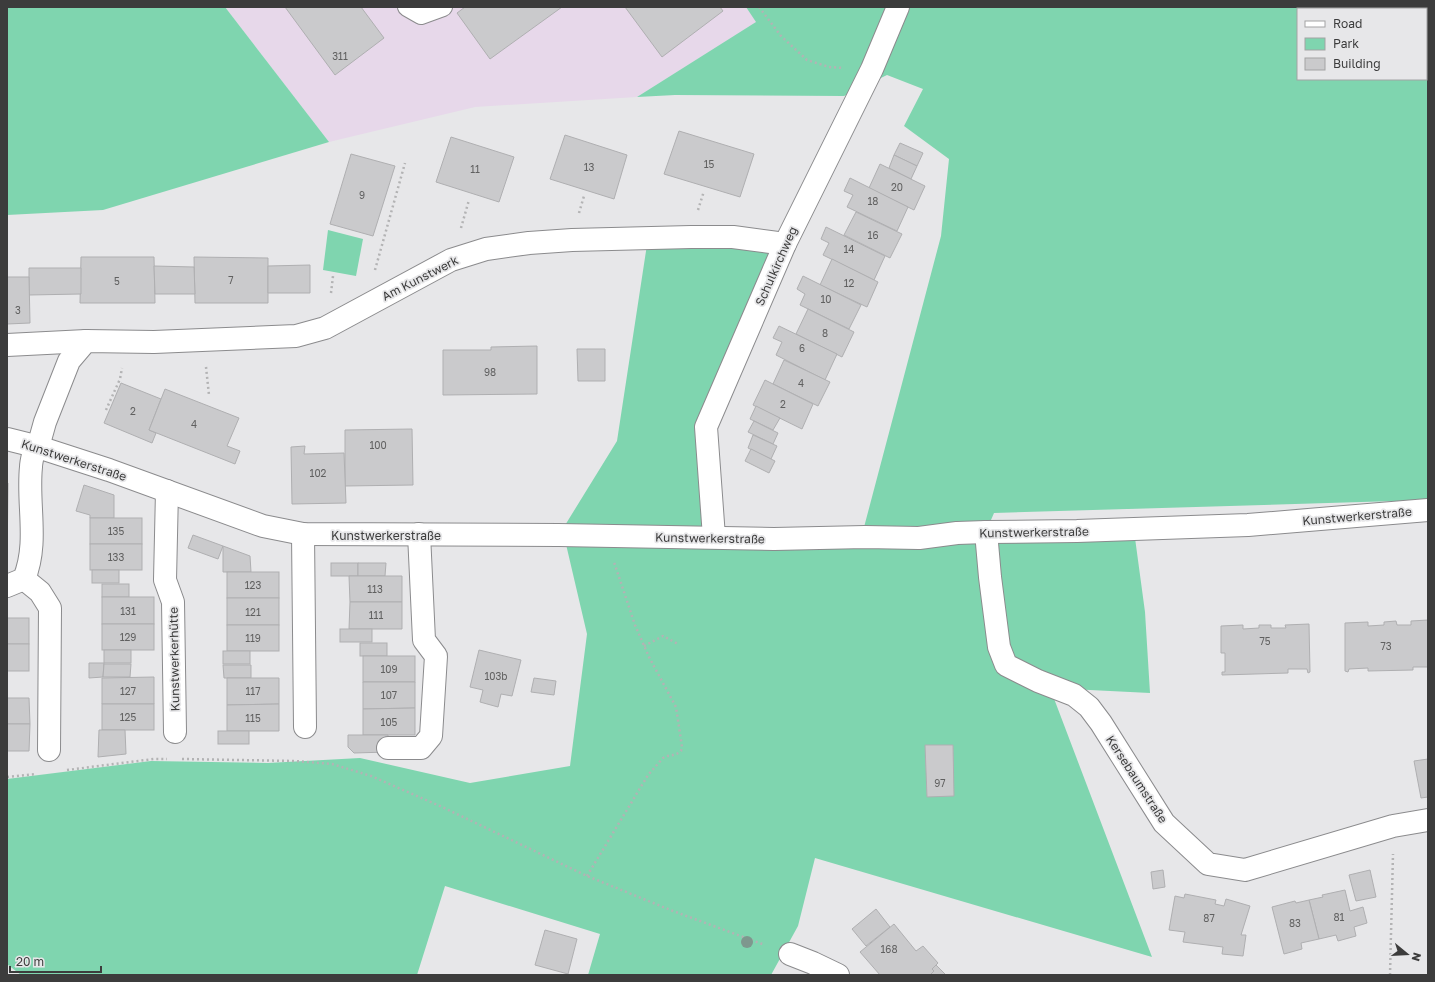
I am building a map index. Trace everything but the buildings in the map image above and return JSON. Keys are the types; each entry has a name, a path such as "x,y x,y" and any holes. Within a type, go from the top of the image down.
{"street":[{"name":"Schulkirchweg","path":"714,537 706,427 785,244 872,69 898,7"},
{"name":"Am Kunstwerk","path":"7,345 86,341 154,342 296,336 325,328 451,260 486,249 529,243 572,240 733,237 785,244"},
{"path":"49,750 50,608 40,592 15,583 28,568 31,547 31,467 37,446 69,361 86,341"},
{"name":"Kunstwerkerstraße","path":"7,439 37,446 108,470 263,526 303,534 559,535 774,539 865,537 919,538 986,532 1077,531 1248,525 1428,510"},
{"name":"Kunstwerkerhütte","path":"167,491 165,580 173,602 175,732"},
{"name":"Kersebaumstraße","path":"986,532 999,647 1006,665 1038,681 1074,695 1089,707 1101,723 1164,823 1208,864 1246,870 1393,826 1428,820"},
{"path":"303,534 305,727"},
{"path":"388,748 420,748 431,736 436,656 424,640 419,534"},
{"path":"790,954 838,975"}],"lane":[{"path":"407,7 421,15 443,7"}],"path":[{"path":"759,7 782,36 807,60 829,67 872,69"},
{"path":"364,307 405,163"},
{"path":"106,410 114,393"},
{"path":"587,876 648,775 666,756 676,755 681,751 682,747 676,707 644,646 606,537"},
{"path":"644,646 663,636 678,644"},
{"path":"64,770 154,759 170,759"},
{"path":"178,759 295,761 332,764 370,776 440,806 587,876 673,911 790,954"},
{"path":"7,777 42,773"},
{"path":"1390,975 1392,869"}],"shaded area":[{"path":"225,7 746,7 757,22 637,97 475,107 329,142"}],"green space":[{"path":"7,7 225,7 329,142 103,210 7,215"},
{"path":"746,7 1428,7 1428,500 994,513 988,527 863,531 941,236 949,159 904,126 923,89 887,75 844,96 675,95 637,97 756,22"},
{"path":"328,230 363,239 356,276 323,270"},
{"path":"648,238 785,244 707,436 709,532 559,535 617,441"},
{"path":"1135,538 1145,612 1150,693 1050,688 1152,957 815,858 798,926 771,975 588,975 600,934 445,886 417,975 21,975 7,964 7,779 151,761 268,763 360,758 470,783 570,766 587,634 565,540"}]}
